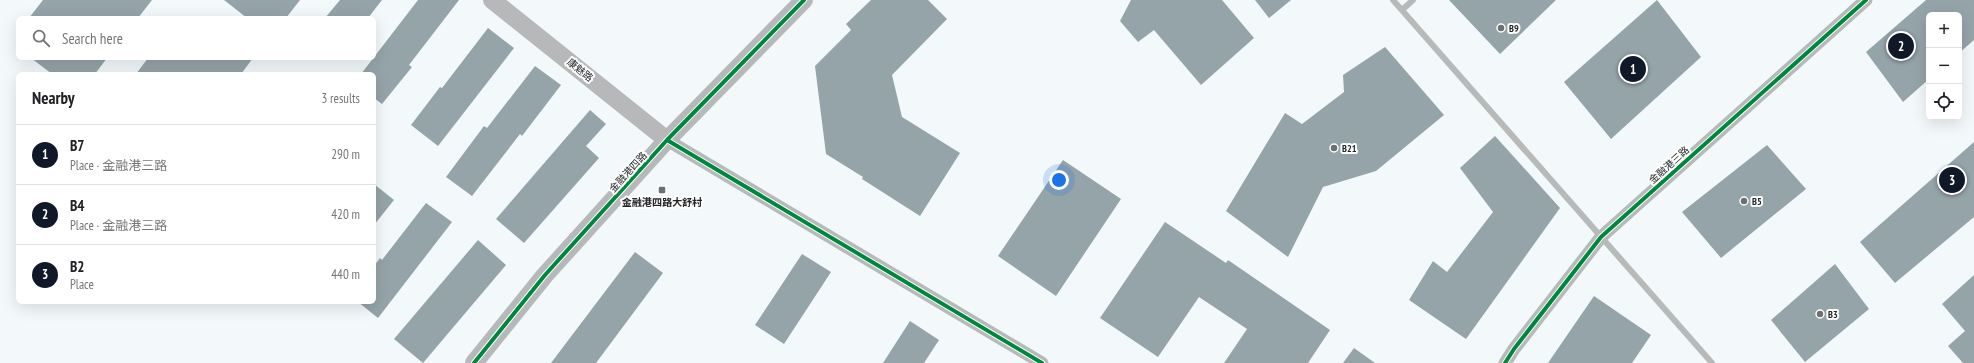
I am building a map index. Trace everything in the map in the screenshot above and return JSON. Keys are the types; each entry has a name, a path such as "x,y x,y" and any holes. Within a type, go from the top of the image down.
{"street":[{"name":"康魅路","path":"492,0 667,140"},
{"name":"金融港四路","path":"474,363 545,275 667,140 804,0"},
{"name":"金融港三路","path":"1505,363 1514,349 1602,237 1866,0"},
{"path":"667,140 1042,363"}],"lane":[{"path":"1393,0 1712,363"},
{"path":"1402,10 1413,0"}],"building":[{"path":"43,0 152,0 140,16 31,16"},
{"path":"224,0 300,0 288,16 244,16"},
{"path":"340,0 382,0 370,16 327,16"},
{"path":"418,0 459,0 409,65 412,67 382,104 376,100 376,72 363,72 372,60 376,60 376,55"},
{"path":"871,0 928,0 947,19 892,75 902,117 960,153 920,216 826,154 815,66 851,30 846,24"},
{"path":"1131,0 1222,0 1254,38 1201,85 1154,30 1138,42 1120,21"},
{"path":"1255,0 1291,0 1269,18"},
{"name":"B9","path":"1449,0 1556,0 1500,54"},
{"path":"1657,0 1701,57 1611,139 1564,82"},
{"path":"1926,0 1974,0 1974,40 1962,50 1962,12 1926,12 1926,82 1903,102 1866,52"},
{"path":"488,28 514,48 438,146 411,125 440,87 442,88"},
{"name":"B21","path":"1385,47 1444,115 1376,171 1323,187 1288,257 1226,211 1285,113 1302,124 1344,92 1343,75"},
{"path":"34,60 106,60 96,72 49,72"},
{"path":"146,60 252,60 242,72 138,72"},
{"path":"535,66 561,85 522,136 520,134 472,196 446,177 484,126 487,128"},
{"path":"590,110 606,124 586,146 599,158 524,243 496,219"},
{"path":"1495,136 1560,208 1466,339 1409,300 1433,261 1447,272 1493,212 1460,168"},
{"path":"1974,142 1974,217 1895,283 1860,242"},
{"name":"B5","path":"1767,145 1806,189 1721,258 1682,212"},
{"path":"1063,160 1121,199 1056,296 998,256"},
{"path":"376,186 394,200 376,222"},
{"path":"426,203 452,222 378,318 360,304 376,304 376,263 380,258 382,260"},
{"path":"1165,222 1226,263 1228,260 1330,330 1308,363 1224,363 1247,329 1199,297 1158,357 1100,318"},
{"path":"478,240 506,265 423,363 394,339"},
{"path":"635,252 663,273 596,363 551,363"},
{"path":"802,254 831,272 784,344 755,325"},
{"name":"B3","path":"1835,264 1869,309 1805,362 1771,320"},
{"path":"1974,275 1974,363 1963,363 1948,346 1965,331 1942,304"},
{"path":"1594,296 1651,335 1632,363 1548,363"},
{"path":"910,321 939,340 924,363 883,363"},
{"path":"1354,348 1375,363 1343,363"}],"cycle path":[{"path":"474,363 545,275 667,140 804,0"},
{"path":"1505,363 1514,349 1601,237 1866,0"},
{"path":"667,140 1042,363"}],"place":[{"name":"B9","path":"1501,28"},
{"name":"B4","path":"1901,46"},
{"name":"B7","path":"1633,69"},
{"name":"B21","path":"1334,148"},
{"name":"B2","path":"1952,180"},
{"name":"金融港四路大舒村","path":"662,190"},
{"name":"B5","path":"1744,201"},
{"name":"B3","path":"1820,314"}]}
